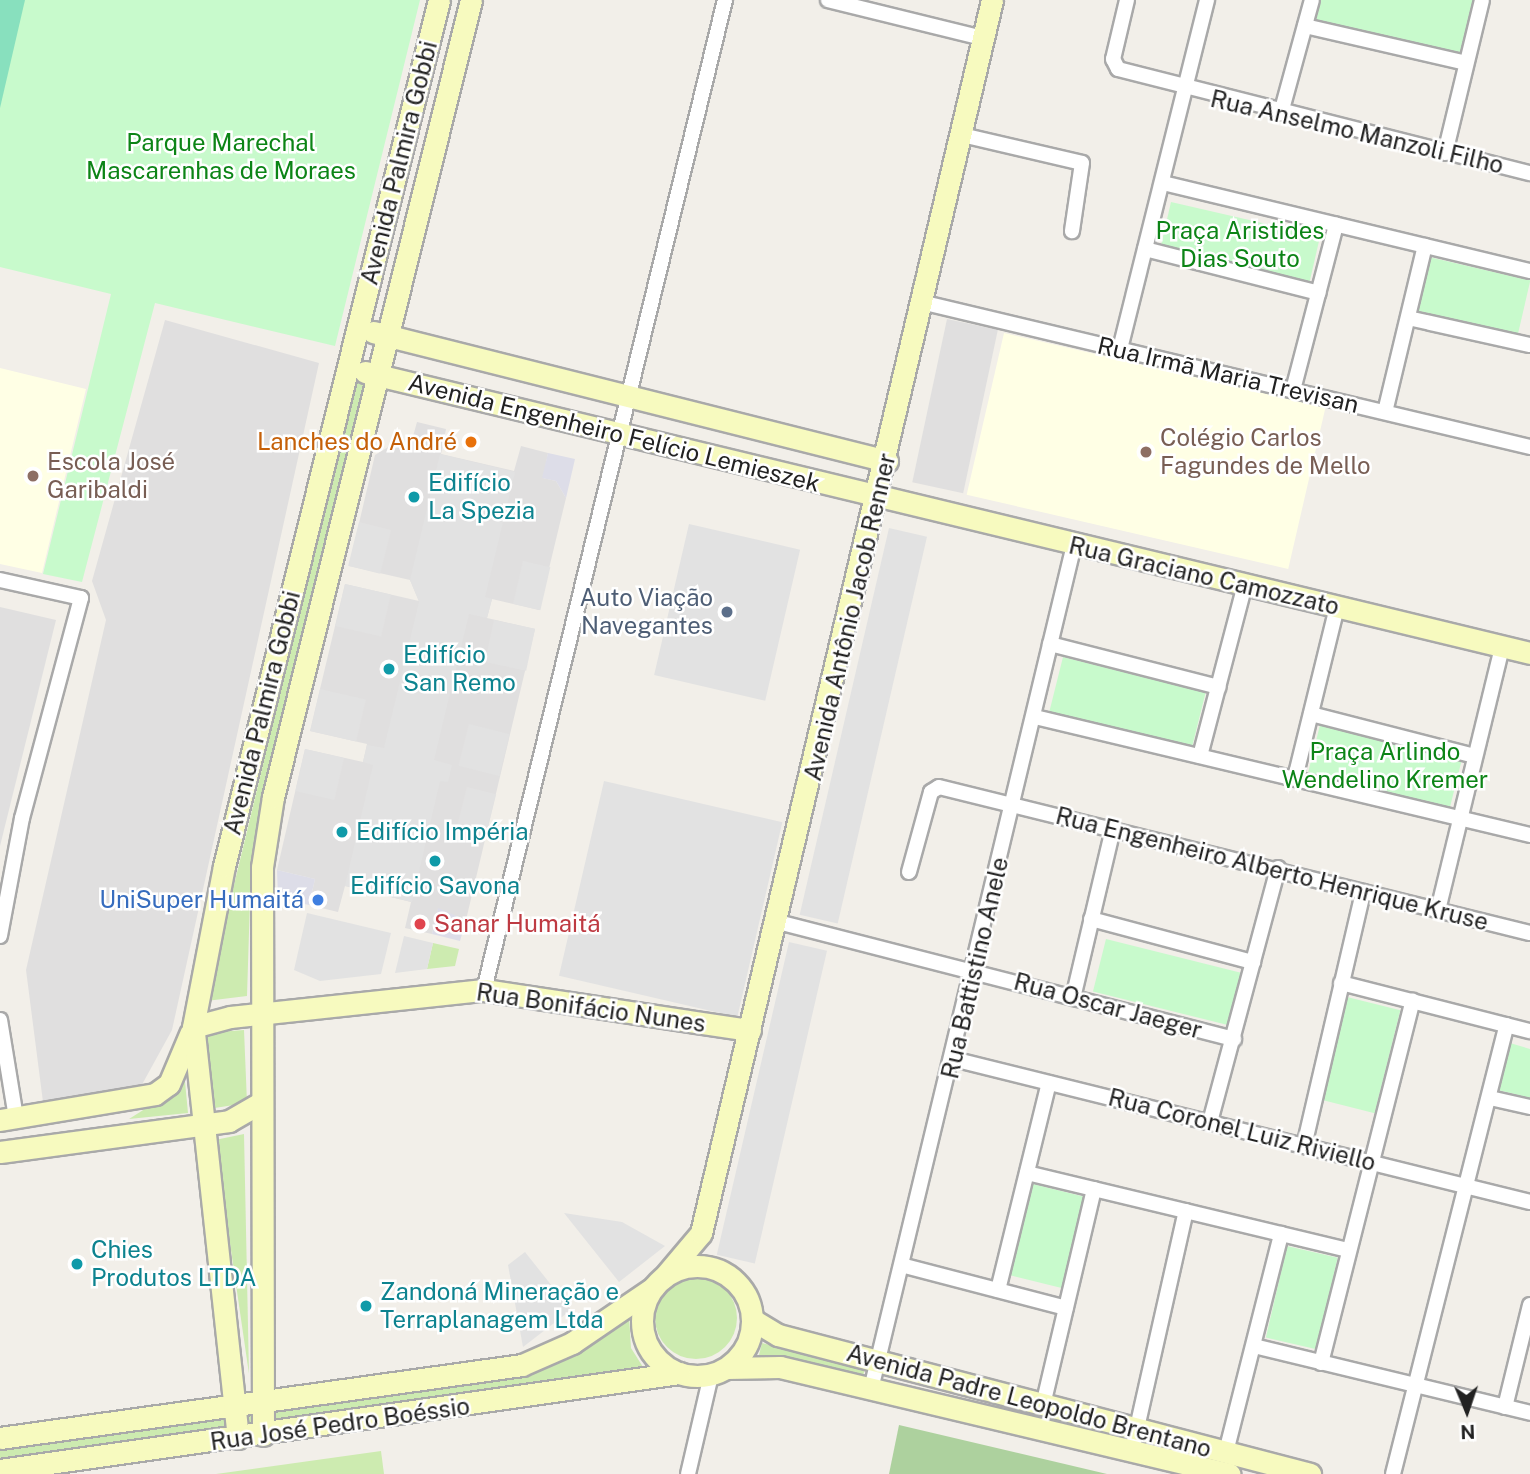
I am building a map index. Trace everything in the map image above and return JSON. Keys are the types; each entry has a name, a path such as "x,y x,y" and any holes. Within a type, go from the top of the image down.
{"street":[{"name":"Avenida Palmira Gobbi","path":"238,1438 231,1406 199,1124 193,1027 224,866 439,0"},
{"name":"Avenida Palmira Gobbi","path":"263,1434 260,1103 265,1014 262,867 273,797 385,335 471,0"},
{"path":"484,990 626,395 725,0"},
{"path":"828,0 982,38"},
{"name":"Avenida Antônio Jacob Renner","path":"658,1282 701,1233 925,303 992,0"},
{"name":"Rua Anselmo Manzoli Filho","path":"1127,0 1114,65 1184,90 1530,173"},
{"path":"1120,349 1207,0"},
{"path":"1280,114 1312,0"},
{"path":"1444,153 1482,0"},
{"path":"1306,26 1466,63"},
{"path":"962,135 1082,163 1072,231"},
{"path":"1163,183 1530,271"},
{"path":"1293,390 1336,225"},
{"path":"1385,412 1424,246"},
{"path":"1145,249 1319,293"},
{"name":"Rua Irmã Maria Trevisan","path":"925,303 1530,447"},
{"path":"1408,318 1530,345"},
{"name":"Avenida Engenheiro Felício Lemieszek","path":"359,329 887,461"},
{"name":"Avenida Engenheiro Felício Lemieszek","path":"349,368 878,497"},
{"name":"Rua Graciano Camozzato","path":"878,497 1530,653"},
{"name":"Rua Battistino Anele","path":"871,1390 881,1362 905,1266 971,970 1014,805 1074,545"},
{"path":"0,580 81,598 22,818 0,936"},
{"path":"1200,756 1245,585"},
{"path":"1295,778 1337,607"},
{"path":"1050,644 1219,687"},
{"path":"1438,910 1502,647"},
{"path":"1311,714 1475,755"},
{"path":"1035,716 1530,835"},
{"name":"Rua Engenheiro Alberto Henrique Kruse","path":"909,872 933,788 1278,868 1530,933"},
{"path":"1073,998 1113,829"},
{"path":"1210,1122 1278,868"},
{"path":"1304,1146 1363,892"},
{"path":"1091,919 1253,962"},
{"name":"Rua Oscar Jaeger","path":"778,922 1234,1038"},
{"path":"1341,984 1530,1031"},
{"name":"Rua Bonifácio Nunes","path":"193,1027 265,1014 484,990 750,1030"},
{"path":"1321,1363 1413,1000"},
{"path":"0,1020 8,1119 155,1094 169,1084 193,1027"},
{"path":"1393,1474 1507,1025"},
{"name":"Rua Coronel Luiz Riviello","path":"953,1059 1530,1202"},
{"path":"998,1290 1049,1083"},
{"path":"1490,1098 1530,1107"},
{"path":"0,1152 229,1121 260,1103"},
{"path":"1027,1173 1348,1250"},
{"path":"1043,1405 1094,1189"},
{"path":"1134,1439 1186,1211"},
{"path":"701,1233 713,1268"},
{"path":"1226,1452 1281,1234"},
{"path":"688,1474 719,1371 748,1344 753,1320 744,1291 713,1268 694,1266 658,1282 643,1312 644,1338 652,1353 679,1373 719,1371"},
{"path":"905,1266 1066,1308"},
{"name":"Rua José Pedro Boéssio","path":"0,1438 522,1365 572,1343 658,1282"},
{"path":"1505,1407 1530,1304"},
{"name":"Avenida Padre Leopoldo Brentano","path":"753,1320 778,1335 1043,1405 1229,1474"},
{"path":"1254,1346 1530,1413"},
{"name":"Avenida Padre Leopoldo Brentano","path":"719,1371 780,1367 927,1402 1134,1439 1226,1452 1261,1468 1310,1474"},
{"name":"Rua José Pedro Boéssio","path":"0,1470 679,1373"},
{"path":"927,1402 933,1376"}],"shaded area":[{"path":"947,319 998,330 963,493 912,482"},
{"path":"165,320 319,363 172,1030 139,1090 43,1102 26,970 106,620 92,581"},
{"name":"Colégio Carlos Fagundes de Mello","path":"1004,333 1326,407 1288,569 967,495"},
{"name":"Escola José Garibaldi","path":"0,368 86,389 42,573 0,564"},
{"path":"417,422 446,429 441,454 514,471 521,446 548,453 543,478 556,481 566,498 539,610 492,599 487,618 535,629 466,920 438,909 432,934 405,928 411,902 345,886 338,912 309,905 315,879 277,870 305,749 363,762 367,744 310,731 345,584 419,601 410,580 349,566 375,455 395,443 410,447"},
{"path":"548,453 575,459 566,498 556,481 542,478"},
{"path":"440,454 515,472 485,597 492,599 487,618 469,614 434,760 452,765 448,782 440,781 412,902 345,886 373,765 363,762 367,745 384,748 419,602 410,580"},
{"path":"359,522 391,530 380,574 348,566"},
{"name":"Auto Viação Navegantes","path":"689,524 800,550 765,701 654,675"},
{"path":"889,528 927,537 838,924 800,915"},
{"path":"523,561 550,567 540,610 513,604"},
{"path":"345,584 391,595 381,636 335,626"},
{"path":"0,607 56,620 0,846"},
{"path":"494,620 535,629 526,671 485,662"},
{"path":"320,689 366,700 356,741 310,731"},
{"path":"469,724 510,734 499,776 459,766"},
{"path":"305,749 344,758 334,800 295,791"},
{"path":"604,781 782,822 737,1017 559,976"},
{"path":"467,787 496,794 486,836 457,829"},
{"path":"277,870 315,879 309,905 278,898"},
{"path":"438,908 466,920 460,941 432,934"},
{"path":"307,913 391,933 381,974 320,981 294,970"},
{"path":"404,936 433,943 427,969 395,973"},
{"path":"789,942 827,951 755,1264 717,1255"},
{"path":"564,1213 622,1222 665,1246 619,1282"},
{"path":"525,1252 571,1310 523,1347 508,1265"}],"green space":[{"name":"Parque Marechal Mascarenhas de Moraes","path":"0,0 420,0 335,346 155,303 82,582 43,574 111,294 0,267"},
{"path":"0,0 25,0 0,108"},
{"path":"1321,0 1475,0 1462,54 1316,21"},
{"name":"Praça Aristides Dias Souto","path":"1171,202 1320,236 1308,287 1159,253"},
{"path":"1429,257 1530,280 1518,334 1417,311"},
{"path":"356,379 366,382 251,868 247,996 206,1001"},
{"path":"1063,657 1206,693 1192,748 1049,712"},
{"name":"Praça Arlindo Wendelino Kremer","path":"1320,725 1462,760 1450,808 1308,773"},
{"path":"1106,939 1241,973 1228,1025 1093,991"},
{"path":"433,943 459,949 455,966 427,969"},
{"path":"1347,997 1400,1010 1375,1113 1321,1100"},
{"path":"244,1030 247,1103 208,1109 201,1046 206,1033"},
{"path":"1510,1043 1530,1049 1530,1098 1498,1090"},
{"path":"184,1071 188,1113 129,1119 170,1093"},
{"path":"244,1134 249,1374 215,1140"},
{"path":"1033,1184 1085,1197 1063,1288 1010,1275"},
{"path":"1287,1246 1338,1258 1317,1349 1266,1338"},
{"path":"696,1277 712,1280 725,1289 734,1302 737,1318 734,1334 725,1347 712,1356 696,1359 680,1356 667,1347 658,1334 655,1318 658,1302 667,1289 680,1280"},
{"path":"629,1316 631,1348 648,1375 0,1464 0,1447 535,1372 575,1356"},
{"path":"762,1343 865,1369 862,1381 759,1356"},
{"path":"899,1425 1107,1474 889,1474"},
{"path":"381,1451 384,1474 216,1474"}],"place":[{"name":"Lanches do André","path":"471,442"},
{"name":"Colégio Carlos Fagundes de Mello","path":"1146,452"},
{"name":"Escola José Garibaldi","path":"33,476"},
{"name":"Edifício La Spezia","path":"414,497"},
{"name":"Auto Viação Navegantes","path":"727,612"},
{"name":"Edifício San Remo","path":"389,669"},
{"name":"Edifício Impéria","path":"342,832"},
{"name":"Edifício Savona","path":"435,861"},
{"name":"UniSuper Humaitá","path":"318,900"},
{"name":"Sanar Humaitá","path":"420,924"},
{"name":"Chies Produtos LTDA","path":"77,1264"},
{"name":"Zandoná Mineração e Terraplanagem Ltda","path":"366,1306"}]}
